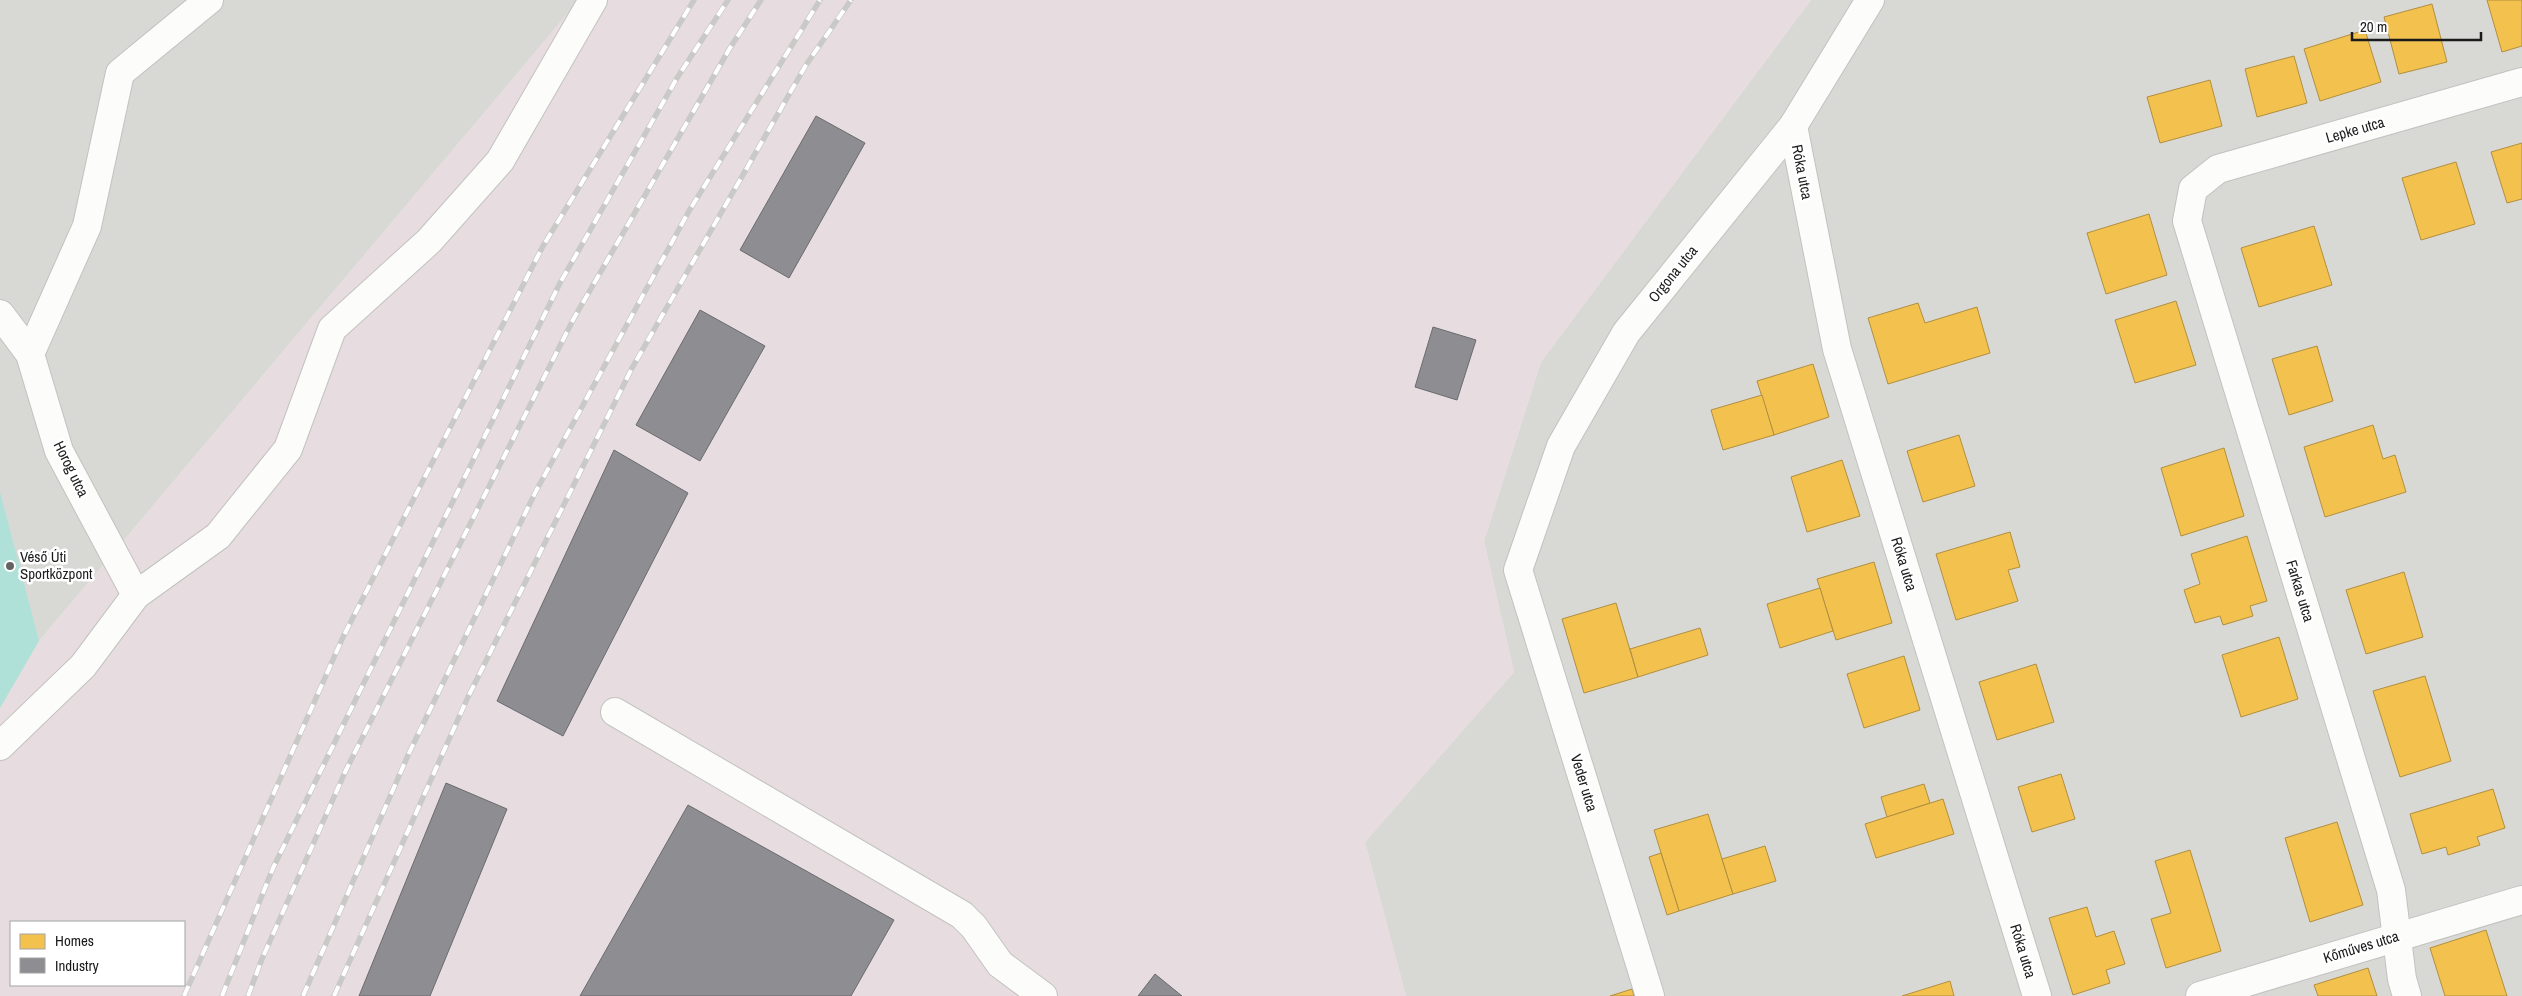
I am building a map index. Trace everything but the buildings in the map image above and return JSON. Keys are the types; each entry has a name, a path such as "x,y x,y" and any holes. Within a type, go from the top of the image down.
{"street":[{"path":"30,354 87,226 120,74 209,0"},
{"path":"0,746 83,666 136,595 218,536 288,449 332,329 429,241 500,161 593,0"},
{"name":"Orgona utca","path":"1518,570 1561,446 1626,333 1793,126 1870,0"},
{"name":"Lepke utca","path":"2193,189 2218,170 2522,82"},
{"name":"Róka utca","path":"1793,126 1838,348 2037,996"},
{"name":"Farkas utca","path":"2193,189 2187,220 2391,890 2402,979 2407,996"},
{"name":"Horog utca","path":"0,314 30,354 59,451 136,595"},
{"name":"Veder utca","path":"1518,570 1650,996"},
{"path":"615,712 962,915 974,928 1000,964 1043,996"},
{"name":"Kőműves utca","path":"2200,996 2522,900"}],"shaded area":[{"path":"0,0 579,0 39,641 0,708"},
{"path":"579,0 1811,0 1541,362 1484,541 1514,672 1365,842 1406,996 0,996 0,708 39,641"},
{"path":"1811,0 2522,0 2522,996 1406,996 1365,842 1514,672 1484,541 1541,362"},
{"name":"Véső Úti Sportközpont","path":"0,492 39,641 0,708"}],"railway":[{"path":"184,996 343,637 543,246 694,0"},
{"path":"222,996 273,868 560,283 677,78 728,0"},
{"path":"248,996 262,959 346,770 574,318 730,48 761,0"},
{"path":"303,996 409,753 536,491 689,211 820,0"},
{"path":"334,996 468,697 632,368 806,65 851,0"}],"place":[{"name":"Véső Úti Sportközpont","path":"10,566"}]}
